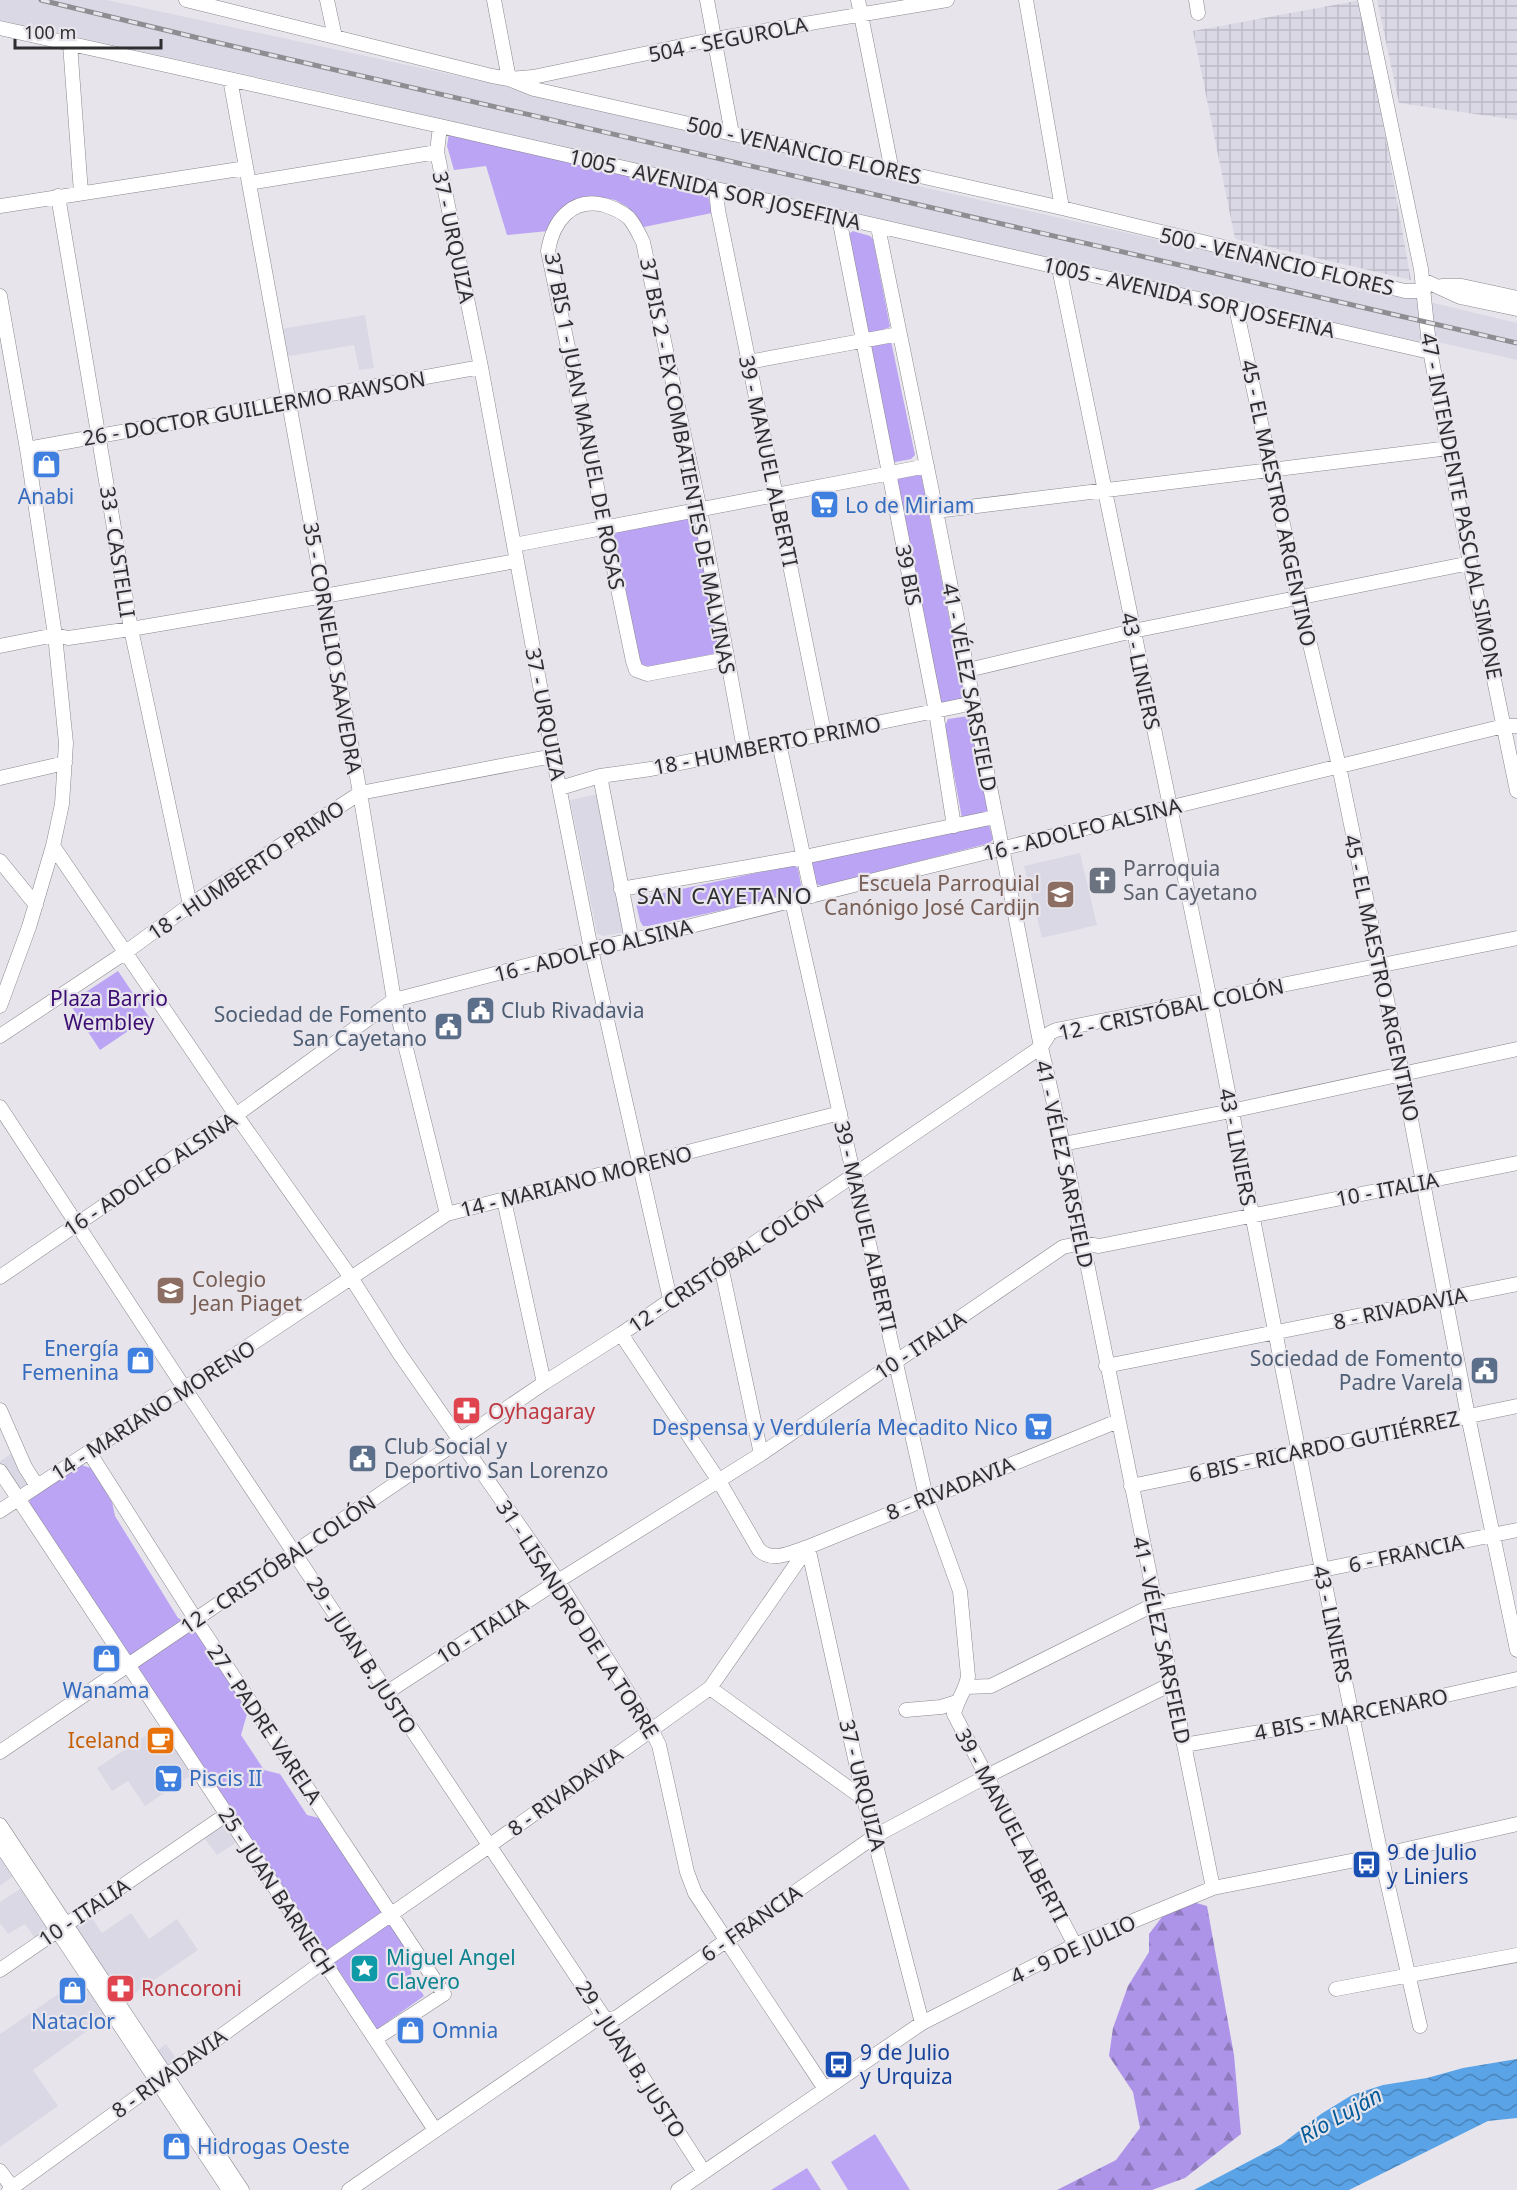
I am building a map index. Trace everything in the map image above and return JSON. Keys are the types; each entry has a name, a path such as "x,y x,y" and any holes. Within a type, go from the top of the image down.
{"street":[{"name":"500 - VENANCIO FLORES","path":"186,0 235,6 335,37 509,79 534,89 1062,208 1405,291 1423,285 1462,286 1517,298"},
{"path":"327,0 335,37"},
{"path":"494,0 509,79"},
{"path":"707,0 732,134"},
{"path":"858,0 892,171"},
{"name":"504 - SEGUROLA","path":"509,79 533,77 715,39 947,0"},
{"path":"1026,0 1062,208"},
{"name":"47 - INTENDENTE PASCUAL SIMONE","path":"1365,0 1423,285 1430,352 1470,563 1510,726 1517,790"},
{"name":"1005 - AVENIDA SOR JOSEFINA","path":"0,28 441,126 1430,352"},
{"path":"70,44 81,193"},
{"name":"35 - CORNELIO SAAVEDRA","path":"230,79 360,793 394,1000 447,1214"},
{"name":"37 - URQUIZA","path":"441,126 437,152 481,367 553,756 591,949 670,1299"},
{"path":"249,183 437,152"},
{"path":"0,206 246,168"},
{"name":"39 - MANUEL ALBERTI","path":"716,189 718,210 748,362 824,733"},
{"name":"33 - CASTELLI","path":"58,196 131,628 190,905"},
{"name":"37 BIS 1 - JUAN MANUEL DE ROSAS","path":"601,204 582,203 572,209 557,224 550,237 548,251 633,661 636,670 647,674 727,659"},
{"name":"37 BIS 2 - EX COMBATIENTES DE MALVINAS","path":"601,204 616,209 628,217 643,242 700,510 744,749"},
{"name":"39 BIS","path":"839,218 936,712 954,826"},
{"name":"41 - VÉLEZ SARSFIELD","path":"878,227 968,670 1041,1047 1063,1144 1081,1243 1213,1888"},
{"name":"43 - LINIERS","path":"1059,268 1210,1000 1322,1570 1381,1855 1420,2026"},
{"name":"500 - VENANCIO FLORES","path":"1440,286 1460,297 1517,309"},
{"path":"0,296 6,372 27,448 55,635 66,743 62,804 53,846 36,905 0,1006"},
{"name":"45 - EL MAESTRO ARGENTINO","path":"1236,308 1270,469 1338,766 1517,1650"},
{"path":"748,362 861,339 899,334"},
{"name":"26 - DOCTOR GUILLERMO RAWSON","path":"27,448 481,367"},
{"path":"936,511 1449,448"},
{"path":"514,545 927,466"},
{"path":"0,645 55,635 68,639 516,561"},
{"path":"968,670 1133,631 1470,563"},
{"name":"18 - HUMBERTO PRIMO","path":"560,788 600,776 651,769 974,704"},
{"name":"16 - ADOLFO ALSINA","path":"0,1277 236,1115 394,1000 1002,848 1510,726"},
{"path":"779,743 812,896"},
{"name":"18 - HUMBERTO PRIMO","path":"0,1036 126,952 190,905 360,793 553,756"},
{"path":"0,778 65,764"},
{"path":"600,776 632,940"},
{"path":"621,889 804,857 995,817"},
{"name":"31 - LISANDRO DE LA TORRE","path":"53,846 351,1279 459,1441 558,1581 651,1729 659,1745 687,1872 695,1893 825,2089"},
{"path":"0,861 36,905"},
{"name":"39 - MANUEL ALBERTI","path":"792,901 926,1497 960,1591 968,1655 967,1687 957,1702 954,1714 1075,1945"},
{"name":"12 - CRISTÓBAL COLÓN","path":"0,1752 854,1176 1041,1047 1050,1033 1517,938"},
{"path":"1063,1144 1231,1111 1517,1049"},
{"name":"29 - JUAN B. JUSTO","path":"0,1107 704,2172"},
{"name":"14 - MARIANO MORENO","path":"0,1511 447,1214 840,1113"},
{"name":"10 - ITALIA","path":"386,1693 558,1581 761,1454 1063,1247 1081,1243 1099,1246 1517,1163"},
{"path":"504,1200 544,1383"},
{"path":"721,1266 761,1454"},
{"name":"8 - RIVADAVIA","path":"1107,1366 1517,1284"},
{"path":"621,1334 719,1481 759,1550 766,1556 774,1558 808,1547"},
{"name":"6 BIS - RICARDO GUTIÉRREZ","path":"1131,1486 1517,1406"},
{"path":"0,1410 25,1467 37,1486"},
{"name":"8 - RIVADAVIA","path":"12,2189 324,1961 710,1688 808,1547 926,1497 1118,1421"},
{"name":"27 - PADRE VARELA","path":"89,1452 196,1620 444,1994 375,2039"},
{"name":"25 - JUAN BARNECH","path":"0,1471 435,2130"},
{"name":"6 - FRANCIA","path":"1155,1604 1517,1530"},
{"name":"37 - URQUIZA","path":"808,1547 864,1799 922,2023"},
{"path":"967,1687 991,1686 1155,1604"},
{"name":"4 BIS - MARCENARO","path":"1184,1745 1353,1716 1517,1679"},
{"name":"6 - FRANCIA","path":"349,2190 594,2021 616,2018 874,1836 987,1776 1171,1684"},
{"path":"710,1688 864,1799"},
{"path":"906,1710 941,1707 957,1702"},
{"name":"10 - ITALIA","path":"0,1970 227,1814"},
{"name":"4 - 9 DE JULIO","path":"678,2190 922,2023 1075,1945 1213,1888 1381,1855 1517,1824"},
{"path":"0,1825 61,1927"},
{"path":"0,1844 61,1927 162,2079 242,2190"},
{"path":"1336,1989 1517,1955"},
{"path":"162,2079 229,2190"},
{"path":"0,2171 12,2189"}],"shaded area":[{"path":"0,0 107,0 704,131 833,167 1342,281 1517,323 1517,360 1442,343 1420,342 0,20"},
{"path":"1361,0 1411,280 1235,239 1193,31"},
{"path":"1377,0 1517,0 1517,120 1399,103"},
{"path":"365,315 374,368 359,370 354,345 284,357 280,329"},
{"path":"602,793 627,932 602,936 597,933 570,800"},
{"name":"Escuela Parroquial Canónigo José Cardijn","path":"1080,853 1097,925 1042,938 1024,866"},
{"path":"14,1452 29,1484 26,1489 17,1490 0,1464 0,1461"},
{"path":"161,1726 193,1774 145,1806 128,1781 112,1791 97,1768"},
{"path":"222,1825 228,1829 237,1842 217,1855 202,1835"},
{"path":"0,1852 15,1875 0,1886"},
{"path":"23,1887 48,1928 37,1941 25,1924 8,1934 0,1923 0,1902"},
{"path":"131,1913 149,1939 177,1919 198,1950 122,2002 74,1926 89,1914 102,1933"},
{"path":"83,1977 108,2016 33,2070 58,2106 0,2147 0,2034"},
{"path":"166,2044 178,2061 167,2067 155,2052"}],"green space":[{"path":"449,133 707,191 712,213 644,227 628,207 615,200 599,197 580,199 548,231 507,235 486,166 454,170 447,146"},
{"path":"853,231 873,239 890,327 871,334 868,332 849,234"},
{"path":"891,341 915,455 911,459 895,462 893,462 866,345"},
{"path":"921,474 965,699 941,706 895,476"},
{"path":"688,517 695,523 720,648 713,654 650,667 640,664 613,538 614,533"},
{"path":"971,717 990,813 962,818 945,726 948,719"},
{"path":"989,825 993,839 990,843 822,886 816,884 810,862"},
{"path":"793,865 798,868 802,891 798,894 648,926 643,926 640,921 636,904 640,898"},
{"name":"Plaza Barrio Wembley","path":"118,971 149,1017 100,1050 69,1003"},
{"path":"81,1465 91,1468 112,1502 115,1516 178,1618 195,1627 249,1707 241,1735 264,1770 280,1774 307,1815 323,1819 413,1959 411,1975 424,1996 376,2030 30,1504 29,1498"},
{"path":"1193,1902 1207,1906 1234,2055 1241,2134 1185,2178 1152,2190 1057,2190 1116,2160 1140,2128 1133,2092 1109,2056 1113,2028 1128,1986 1149,1952 1149,1934 1162,1917"},
{"path":"875,2134 910,2190 848,2190 831,2162"},
{"path":"807,2168 821,2190 771,2190"}],"water":[{"name":"Río Luján","path":"1517,2059 1517,2118 1488,2121 1349,2190 1194,2190 1282,2144 1321,2114 1352,2095 1383,2085"}],"railway":[{"path":"41,0 1517,343"}],"place":[{"name":"Anabi","path":"46,465"},
{"name":"Lo de Miriam","path":"824,505"},
{"name":"Parroquia San Cayetano","path":"1102,880"},
{"name":"Escuela Parroquial Canónigo José Cardijn","path":"1061,895"},
{"name":"Club Rivadavia","path":"480,1010"},
{"name":"Sociedad de Fomento San Cayetano","path":"448,1026"},
{"name":"Colegio Jean Piaget","path":"171,1291"},
{"name":"Energía Femenina","path":"140,1360"},
{"name":"Sociedad de Fomento Padre Varela","path":"1484,1370"},
{"name":"Oyhagaray","path":"467,1411"},
{"name":"Despensa y Verdulería Mecadito Nico","path":"1039,1427"},
{"name":"Club Social y Deportivo San Lorenzo","path":"363,1458"},
{"name":"Wanama","path":"106,1659"},
{"name":"Iceland","path":"161,1740"},
{"name":"Piscis II","path":"168,1778"},
{"name":"9 de Julio y Liniers","path":"1366,1864"},
{"name":"Miguel Angel Clavero","path":"365,1969"},
{"name":"Roncoroni","path":"120,1988"},
{"name":"Nataclor","path":"73,1990"},
{"name":"Omnia","path":"411,2030"},
{"name":"9 de Julio y Urquiza","path":"839,2064"},
{"name":"Hidrogas Oeste","path":"176,2146"}],"district":[{"name":"SAN CAYETANO","path":"725,895"}]}
